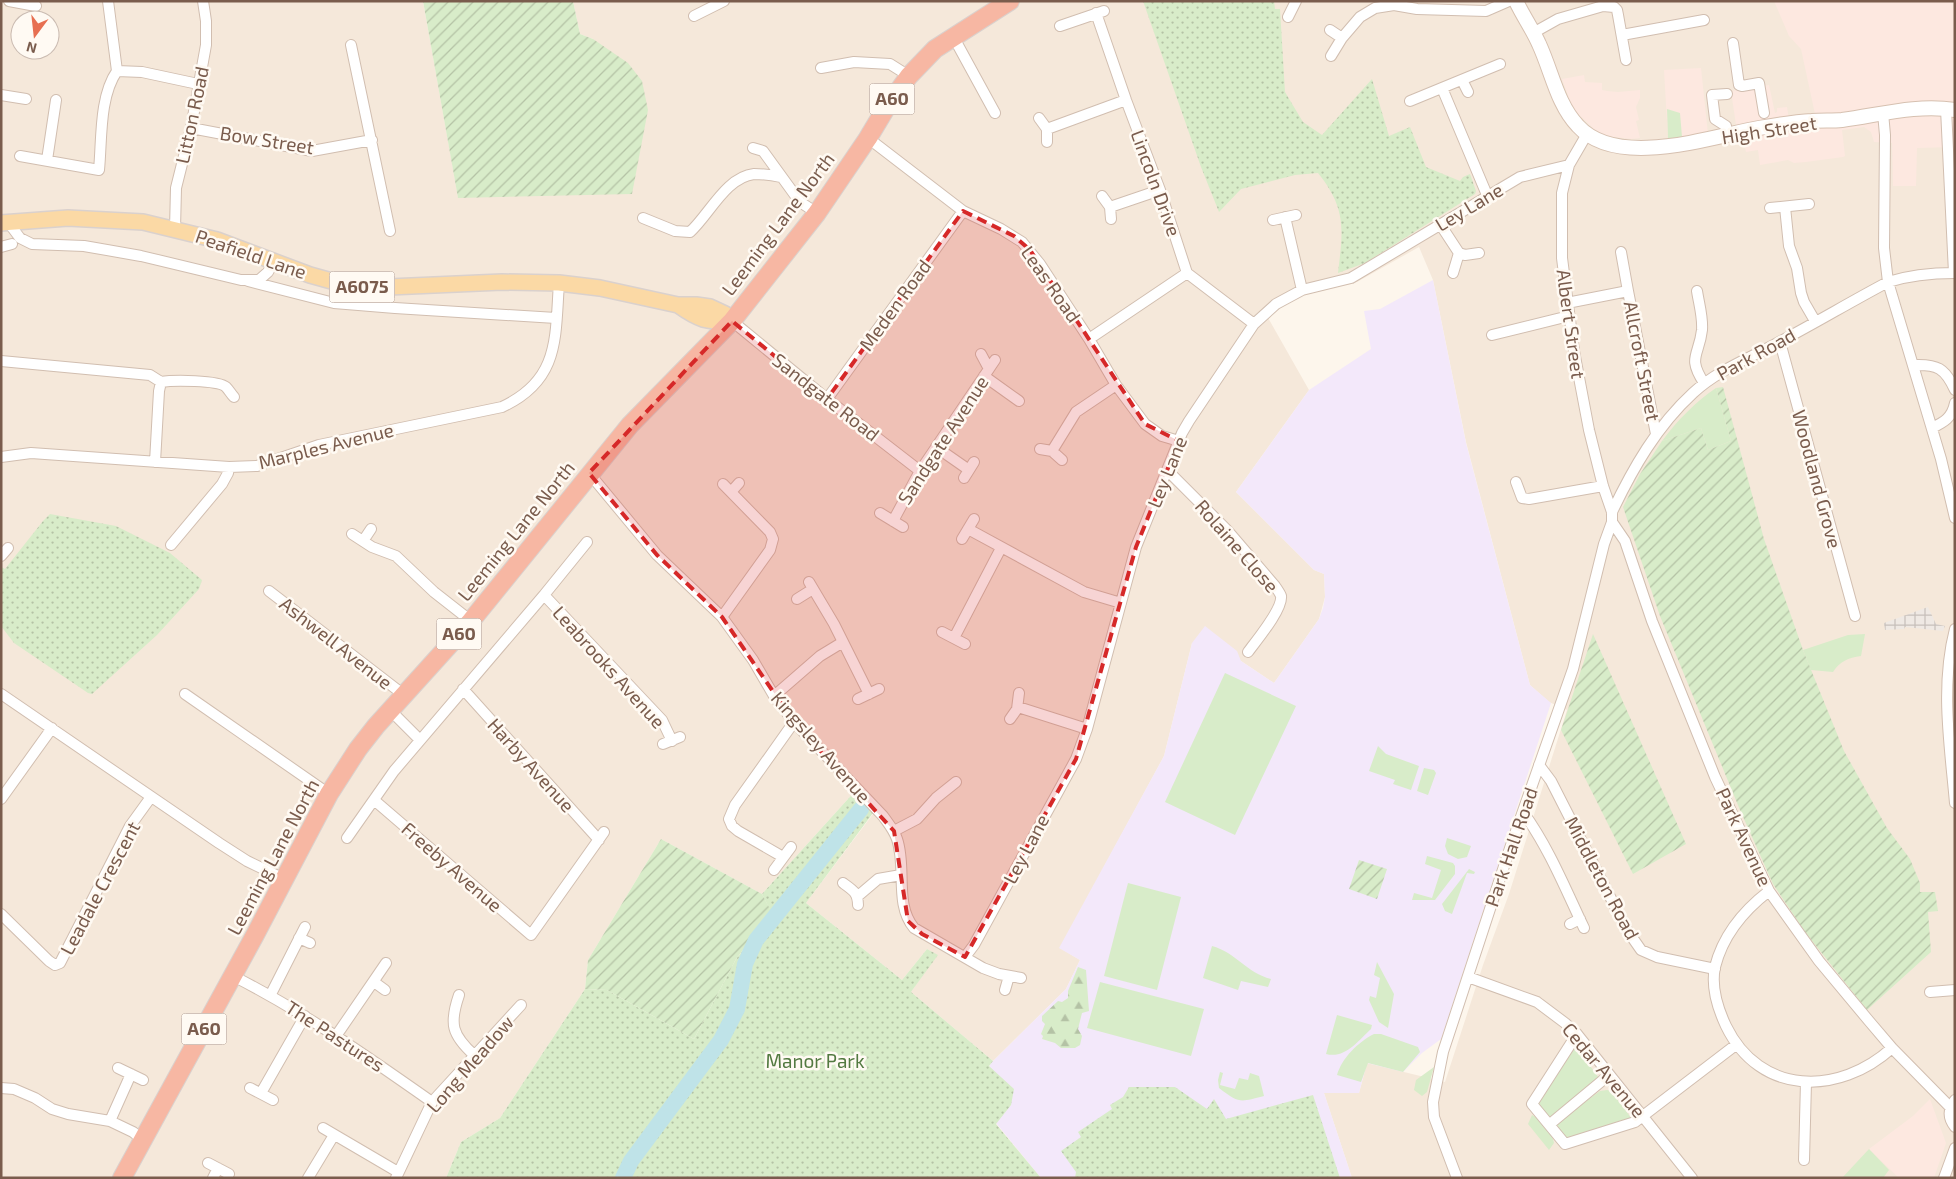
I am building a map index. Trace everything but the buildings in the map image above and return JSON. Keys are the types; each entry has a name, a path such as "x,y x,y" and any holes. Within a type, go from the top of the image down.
{"highway":[{"name":"Leeming Lane North","path":"122,1178 234,976 329,794 358,749 390,710 471,621 630,425 732,321 817,213 909,76 935,49 1010,1"}],"main road":[{"name":"Peafield Lane","path":"5,223 68,218 103,218 144,222 217,240 330,282 367,288 502,282 559,283 619,291 678,305 710,307 725,314 732,321"}],"street":[{"path":"9,1 25,2 36,6"},
{"path":"20,156 99,170 100,137 103,118 110,82 118,71 108,1"},
{"name":"Litton Road","path":"175,229 176,188 191,128 206,45 206,21 203,1"},
{"path":"694,16 724,1"},
{"path":"1288,18 1296,1"},
{"path":"1331,56 1342,38 1360,17 1375,8 1394,5 1417,9 1486,11 1508,1"},
{"path":"1516,1 1539,44 1558,94 1570,117 1586,134"},
{"path":"1533,33 1558,20 1603,6 1614,7 1622,34 1626,60"},
{"name":"Lincoln Drive","path":"1060,26 1100,12 1126,100 1160,190 1187,273"},
{"path":"1622,34 1704,20"},
{"path":"1330,30 1342,38"},
{"path":"954,38 994,113"},
{"path":"1733,43 1739,85 1759,83 1765,121"},
{"path":"351,45 390,230"},
{"path":"821,68 854,62 890,64 909,76"},
{"path":"1410,101 1500,64"},
{"path":"118,71 142,72 198,84"},
{"path":"1462,80 1468,92"},
{"path":"1442,88 1487,195"},
{"path":"1727,94 1712,95 1716,119 1726,126 1727,135"},
{"path":"1,95 12,102 26,99"},
{"path":"46,160 56,100"},
{"path":"1047,129 1126,100"},
{"path":"1950,109 1954,273"},
{"name":"High Street","path":"1586,134 1607,145 1631,147 1687,144 1727,135 1765,121 1840,120 1901,110 1950,109"},
{"path":"1883,113 1885,135 1884,248 1888,282 1932,428 1955,518"},
{"path":"1039,118 1047,129 1047,142"},
{"name":"Bow Street","path":"191,128 312,151 372,140"},
{"name":"Albert Street","path":"1586,134 1569,165 1562,193 1562,258 1568,316 1587,420 1612,516"},
{"name":"Leas Road","path":"868,138 963,212 1001,229 1026,246 1089,339 1116,385 1145,424 1162,436 1179,442"},
{"path":"753,148 763,151 800,202 817,213"},
{"name":"Ley Lane","path":"965,957 974,945 1076,759 1087,729 1136,547 1188,421 1254,324 1276,304 1302,290 1351,278 1520,176 1569,165"},
{"path":"643,218 675,231 690,232 736,181 754,174 781,176"},
{"path":"1110,207 1160,190"},
{"path":"1102,196 1110,207 1111,219"},
{"path":"1770,208 1809,204"},
{"path":"1785,206 1789,246 1798,268 1801,293 1815,321"},
{"name":"Meden Road","path":"827,399 963,212"},
{"path":"1273,220 1296,215"},
{"path":"1285,217 1302,290"},
{"path":"5,223 20,238 32,244 84,246 141,256 334,303 556,318"},
{"path":"1440,224 1459,253 1464,255 1479,253"},
{"path":"1621,252 1628,291"},
{"path":"1453,273 1459,253"},
{"path":"248,281 259,280 274,261"},
{"path":"1089,339 1187,273 1254,324"},
{"name":"Park Road","path":"1612,516 1637,463 1656,434 1672,414 1704,383 1729,366 1780,342 1888,282 1906,276 1954,273"},
{"name":"Marples Avenue","path":"1,457 31,453 228,467 258,466 319,445 502,406 517,400 531,389 541,377 552,352 559,283"},
{"name":"Allcroft Street","path":"1567,303 1628,291 1656,434"},
{"path":"1697,291 1702,321 1694,359 1696,369 1704,383"},
{"path":"1492,334 1568,316"},
{"name":"Sandgate Road","path":"732,321 827,399 920,471"},
{"name":"Woodland Grove","path":"1780,342 1855,616"},
{"path":"981,354 986,373 1019,401"},
{"name":"Sandgate Avenue","path":"893,521 920,471 995,360"},
{"path":"1,361 150,375 161,382 169,380 215,383 225,386 234,397"},
{"path":"1914,365 1930,364 1942,370 1950,377 1955,390"},
{"path":"154,462 161,382"},
{"path":"1052,451 1076,412 1116,385"},
{"path":"1932,428 1946,422 1953,412 1955,403"},
{"path":"936,447 969,470"},
{"path":"1040,449 1052,451 1062,460"},
{"path":"171,545 226,479 228,467"},
{"name":"Rolaine Close","path":"1168,470 1227,530 1275,586 1281,596 1280,605 1275,614 1248,652"},
{"name":"Kingsley Avenue","path":"590,473 657,556 722,617 753,660 774,696 794,722 883,816 894,831 898,841 903,899 908,921 922,934 984,968 1020,978"},
{"path":"1516,482 1522,498 1529,499 1603,486"},
{"path":"731,492 739,483"},
{"path":"722,617 770,550 773,539 770,532 723,484"},
{"path":"880,513 903,527"},
{"name":"Park Hall Road","path":"1457,1178 1434,1117 1433,1102 1443,1052 1539,765 1574,669 1612,516"},
{"name":"Park Avenue","path":"1612,516 1625,541 1652,621 1715,777 1769,891 1819,961 1892,1048 1953,1103"},
{"path":"962,539 974,519"},
{"path":"363,541 371,529"},
{"path":"968,529 1084,592 1122,603"},
{"path":"352,534 379,550 387,551 396,556 434,592 471,621"},
{"path":"347,838 394,771 544,596 587,542"},
{"path":"954,638 1001,548"},
{"path":"797,599 811,586 874,692 858,699"},
{"name":"Ashwell Avenue","path":"269,591 404,695"},
{"name":"Leabrooks Avenue","path":"544,596 662,720 671,741"},
{"path":"1955,629 1948,658 1946,688 1955,803"},
{"path":"942,632 965,644"},
{"path":"774,696 820,656 843,642"},
{"name":"Harby Avenue","path":"463,690 602,836 531,935"},
{"path":"1010,719 1018,707 1019,693"},
{"path":"1,694 219,843 247,861 284,879"},
{"path":"185,694 329,794"},
{"path":"1018,707 1087,729"},
{"path":"390,710 420,740"},
{"path":"783,857 738,831 732,826 729,819 735,805 794,722"},
{"path":"1,799 52,728"},
{"name":"Middleton Road","path":"1539,765 1551,781 1627,930 1641,950 1658,957 1715,969"},
{"path":"894,831 917,819 936,798 956,782"},
{"name":"Leadale Crescent","path":"1,914 49,961 55,965 60,963 130,826 151,797"},
{"name":"Freeby Avenue","path":"374,800 531,935"},
{"path":"1523,812 1540,835 1562,877 1582,923 1570,924"},
{"path":"774,870 791,847"},
{"path":"843,883 858,900 878,879 901,875"},
{"path":"1769,891 1733,926 1723,944 1715,969 1720,1012 1737,1044 1746,1055 1762,1067 1786,1077 1806,1082 1830,1081 1855,1073 1874,1063 1892,1048"},
{"path":"270,994 305,927"},
{"path":"299,938 310,943"},
{"path":"336,1036 386,963"},
{"name":"The Pastures","path":"234,976 270,994 305,1016 432,1102"},
{"path":"1005,990 1009,976"},
{"name":"Cedar Avenue","path":"1468,977 1537,1002 1565,1023 1577,1034 1692,1178"},
{"path":"374,982 385,990"},
{"path":"1930,993 1955,990"},
{"path":"459,996 454,1010 453,1024 457,1036 474,1055"},
{"name":"Long Meadow","path":"397,1175 432,1102 521,1005"},
{"path":"261,1093 305,1016"},
{"path":"1577,1034 1532,1104 1565,1144 1635,1122 1737,1044"},
{"path":"118,1068 143,1080"},
{"path":"110,1121 131,1074"},
{"path":"1550,1124 1609,1075"},
{"path":"1804,1160 1806,1082"},
{"path":"1,1088 14,1089 35,1098 52,1109 68,1114 110,1121 133,1132 143,1140"},
{"path":"250,1088 273,1100"},
{"path":"1953,1103 1950,1118 1955,1127"},
{"path":"323,1128 397,1175"},
{"path":"308,1178 334,1135"},
{"path":"1944,1178 1955,1148"},
{"path":"208,1163 216,1173 229,1174"}],"highlighted area":[{"path":"963,211 1014,236 1030,250 1145,424 1179,441 1136,547 1076,759 965,957 922,934 908,921 894,831 794,722 722,617 657,555 589,473 732,321 827,399"}],"shaded area":[{"path":"1,1 423,1 458,197 593,39 580,34 573,1 1955,1 1955,1178 1352,1178 1324,1093 1359,1093 1367,1063 1445,1082 1483,965 1509,894 1567,710 1549,702 1530,685 1466,442 1433,280 1419,247 1357,282 1301,296 1267,316 1309,390 1236,492 1314,570 1324,574 1325,597 1319,619 1274,683 1241,661 1192,643 1164,756 1060,948 1080,960 1066,989 993,1061 911,992 937,955 927,949 902,980 806,903 876,810 857,789 762,894 661,839 588,960 585,989 500,1118 461,1142 446,1178 1,1178"},
{"path":"1774,1 1955,1 1955,149 1954,147 1917,148 1916,186 1893,186 1892,143 1874,142 1871,132 1864,127 1842,130 1845,156 1843,157 1794,163 1788,160 1760,165 1758,150 1746,152 1741,125 1736,125 1731,91 1769,85 1775,113 1777,108 1787,107 1789,119 1815,114 1801,49 1789,36"},
{"path":"1701,68 1708,134 1668,139 1664,70"},
{"path":"1584,75 1585,82 1602,83 1602,90 1618,92 1640,90 1640,98 1636,107 1639,120 1636,121 1640,138 1631,139 1606,136 1594,129 1573,109 1562,79"},
{"path":"1433,280 1466,443 1530,685 1551,703 1441,1039 1422,1053 1403,1072 1367,1063 1359,1093 1324,1093 1352,1178 1041,1178 996,1123 1011,1105 989,1065 1066,989 1080,960 1059,948 1164,756 1192,643 1205,626 1237,651 1241,661 1274,683 1319,619 1323,608 1325,597 1324,574 1314,570 1236,492 1309,390 1371,349 1364,311 1380,309"},
{"path":"1928,607 1936,624 1945,626 1943,631 1905,627 1904,629 1885,630 1884,623"},
{"path":"1930,1099 1946,1143 1934,1178 1899,1178 1869,1149 1913,1116"}],"green space":[{"path":"423,1 573,1 580,34 593,39 628,63 642,81 648,110 632,194 458,198"},
{"path":"1143,1 1274,1 1275,9 1280,9 1285,92 1303,122 1322,135 1372,79 1389,136 1410,127 1426,167 1460,181 1463,177 1470,174 1476,191 1475,194 1365,263 1338,273 1342,232 1341,220 1334,198 1318,173 1295,175 1241,189 1219,212 1201,167"},
{"path":"1667,109 1680,113 1682,137 1668,139"},
{"path":"1723,387 1764,539 1803,650 1844,751 1887,828 1910,859 1920,883 1920,892 1935,892 1938,911 1928,912 1931,952 1867,1010 1805,932 1773,884 1740,810 1660,616 1623,507 1640,474 1662,441 1701,428 1708,450 1731,441 1716,388"},
{"path":"1716,388 1731,441 1708,450 1701,428 1662,441 1687,412"},
{"path":"50,514 116,526 170,553 202,580 199,589 157,635 92,694 14,643 1,626 1,567 5,569"},
{"path":"1593,634 1686,844 1633,874 1561,730"},
{"path":"1865,634 1861,656 1845,661 1833,672 1811,670 1803,650 1848,635"},
{"path":"1225,673 1296,706 1235,835 1165,802"},
{"path":"1378,746 1386,754 1419,766 1411,790 1393,784 1395,780 1369,771"},
{"path":"1424,768 1434,770 1436,773 1428,795 1417,791"},
{"name":"Manor Park","path":"857,789 876,809 806,903 902,980 927,949 938,955 911,992 993,1061 989,1066 1014,1089 1011,1105 996,1124 1041,1178 446,1178 461,1142 500,1118 585,989 607,990 694,1039 736,959 772,914 762,894"},
{"path":"1447,838 1471,846 1467,857 1458,859 1448,854 1445,846"},
{"path":"661,839 762,894 772,913 736,959 694,1039 607,990 585,989 588,960"},
{"path":"1427,856 1453,863 1455,874 1435,900 1412,900 1414,893 1432,898 1441,870 1425,864"},
{"path":"1359,860 1387,869 1377,899 1349,889"},
{"path":"1469,869 1475,872 1474,874 1467,873 1452,914 1445,911 1442,904"},
{"path":"1128,883 1181,897 1157,990 1104,976"},
{"path":"1212,946 1228,953 1255,972 1271,979 1268,987 1241,981 1238,990 1203,978"},
{"path":"1377,962 1394,994 1388,1028 1379,1022 1369,1000 1370,996 1376,998 1380,978 1374,975"},
{"path":"1078,967 1086,970 1089,1011 1082,1013 1078,1029 1082,1036 1080,1045 1075,1048 1061,1048 1055,1043 1042,1039 1043,1036 1041,1034 1045,1024 1042,1021 1042,1016 1058,1001 1062,1002 1068,998 1068,991"},
{"path":"1100,982 1204,1009 1191,1056 1087,1028"},
{"path":"1337,1015 1372,1025 1371,1029 1351,1048 1339,1054 1326,1054"},
{"path":"1374,1034 1381,1034 1418,1047 1420,1052 1403,1072 1368,1063 1361,1082 1337,1075 1351,1051 1362,1041"},
{"path":"1573,1047 1576,1047 1599,1078 1553,1117 1548,1117 1539,1106 1539,1101"},
{"path":"1434,1067 1427,1092 1422,1096 1414,1090 1416,1080"},
{"path":"1220,1072 1223,1073 1220,1085 1235,1089 1239,1078 1248,1080 1250,1073 1259,1076 1264,1096 1245,1100 1232,1097 1219,1088"},
{"path":"1129,1087 1175,1087 1207,1109 1214,1099 1226,1119 1313,1095 1340,1178 1075,1178 1076,1172 1061,1151 1081,1137 1078,1132 1112,1109 1110,1105 1123,1097"},
{"path":"1600,1091 1611,1091 1632,1119 1570,1138 1565,1137 1556,1126 1557,1122"},
{"path":"1532,1115 1549,1130 1554,1143 1549,1150 1528,1124"},
{"path":"1869,1149 1889,1170 1883,1178 1842,1178"}],"waterway":[{"path":"623,1178 631,1161 721,1040 737,1009 745,964 756,940 861,809"}]}
